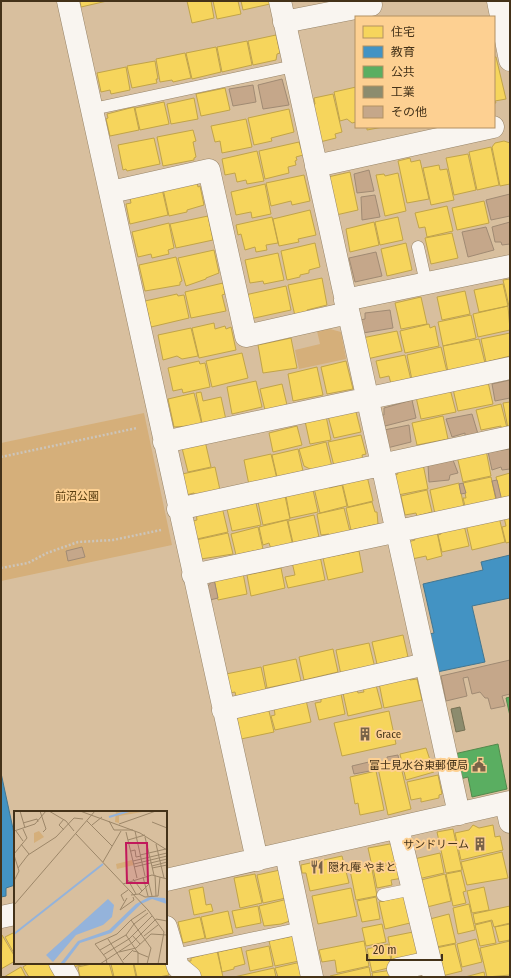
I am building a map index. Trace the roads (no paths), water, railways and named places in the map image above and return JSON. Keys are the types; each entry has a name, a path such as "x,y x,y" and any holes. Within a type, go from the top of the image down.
{"street":[{"path":"68,1 93,109 180,517 257,860"},
{"path":"280,1 459,814"},
{"path":"498,1 510,60"},
{"path":"284,22 371,4"},
{"path":"495,127 510,123"},
{"path":"316,166 488,128"},
{"path":"111,192 209,170 246,336 426,283 510,266"},
{"path":"162,433 367,398 510,368"},
{"path":"180,517 382,464 510,437"},
{"path":"193,575 510,507"},
{"path":"223,710 426,664"},
{"path":"167,880 459,814 509,809"},
{"path":"398,828 432,970 398,969"},
{"path":"286,854 312,977"},
{"path":"1,917 14,914"},
{"path":"167,930 178,968 190,977"},
{"path":"61,964 68,977"}],"lane":[{"path":"93,109 294,66"},
{"path":"418,246 426,283"},
{"path":"382,895 413,889"},
{"path":"174,955 302,928"}],"place":[{"name":"Grace","path":"365,734"},
{"name":"富士見水谷東郵便局","path":"479,765"},
{"name":"サンドリーム","path":"480,844"},
{"name":"隠れ庵 やまと","path":"317,867"}],"park label":[{"name":"前沼公園","path":"77,496"}]}
